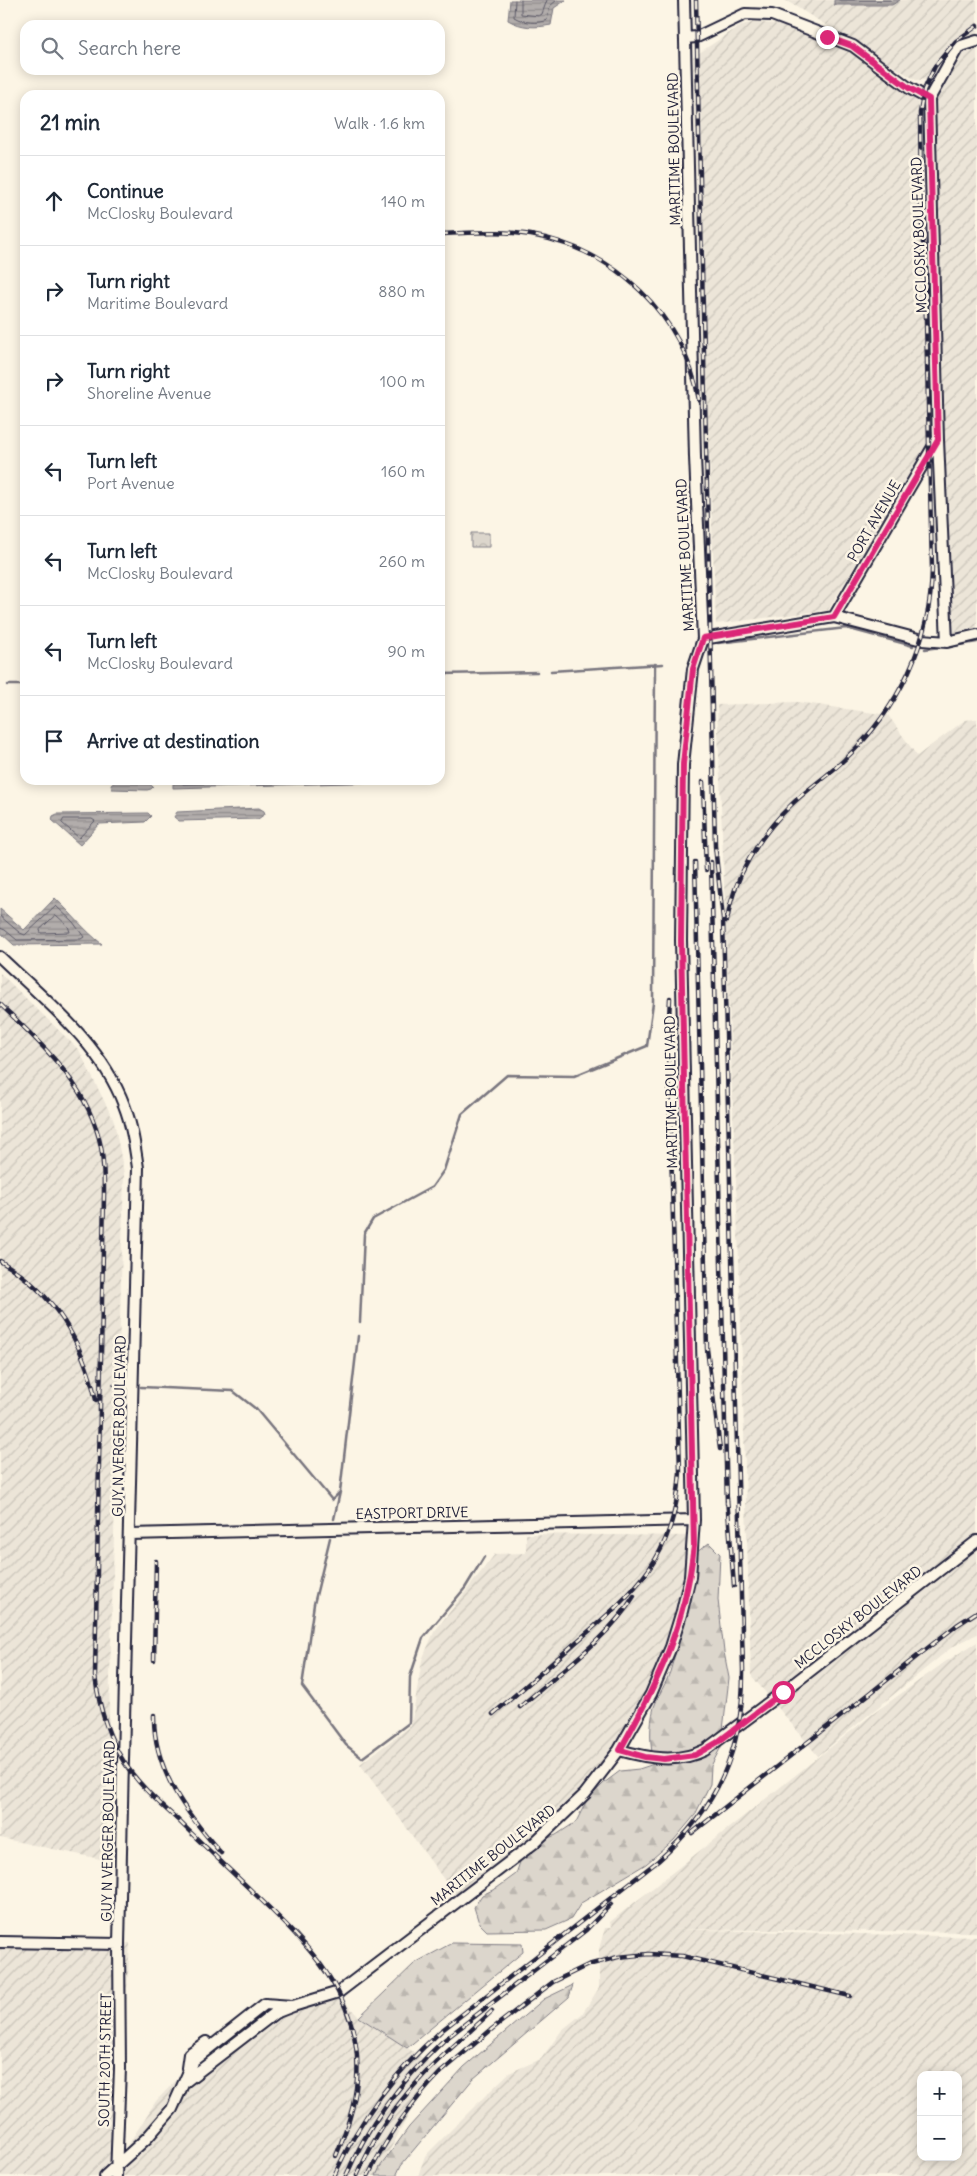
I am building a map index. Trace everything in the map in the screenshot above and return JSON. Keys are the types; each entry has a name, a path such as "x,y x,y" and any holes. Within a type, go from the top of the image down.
{"street":[{"name":"MARITIME BOULEVARD","path":"185,2082 275,2014 293,2006 339,1992 509,1863 562,1818 585,1794 620,1750 651,1694 671,1647 682,1611 690,1577 694,1520 681,940 683,764 693,669 703,638 694,457 684,0"},
{"path":"685,38 697,37 745,14 772,15 852,46 909,88 929,99 958,47 977,41"},
{"name":"MCCLOSKY BOULEVARD","path":"929,99 938,440 947,642"},
{"name":"PORT AVENUE","path":"834,617 938,440"},
{"path":"703,638 834,617 922,640 947,642 977,635"},
{"name":"GUY N VERGER BOULEVARD","path":"0,958 68,1022 105,1068 124,1105 136,1149 138,1189 119,1944"},
{"name":"EASTPORT DRIVE","path":"130,1534 694,1520"},
{"name":"MCCLOSKY BOULEVARD","path":"620,1750 645,1757 664,1759 695,1755 705,1750 783,1692 977,1540"},
{"path":"0,1942 119,1944"},
{"name":"SOUTH 20TH STREET","path":"116,2171 120,2068 119,1944"},
{"name":"MARITIME BOULEVARD","path":"105,2176 116,2171 172,2109 194,2060 265,2004 293,2006"}],"shaded area":[{"path":"785,0 834,0 835,5 892,5 900,0 977,0 977,630 950,634 934,116 938,92 943,79 916,80"},
{"path":"755,22 784,25 848,50 918,102 933,437 828,610 716,624 693,57 741,25"},
{"path":"797,702 888,715 917,756 965,720 977,719 977,1634 952,1647 818,1756 751,1675 739,1260 717,705"},
{"path":"0,973 79,1050 114,1121 124,1173 105,1860 0,1838"},
{"path":"526,1534 691,1536 673,1634 616,1749 517,1854 456,1896 360,1764 411,1726 422,1660 434,1632 495,1554 526,1553"},
{"path":"977,1642 977,1932 667,1929 977,1937 977,2176 418,2176 425,2156 488,2093 509,2073 541,2059 562,2030 582,2014 599,1988 599,1949 605,1928 611,1928 610,1922 874,1713 945,1662"},
{"path":"0,1940 130,1943 116,2162 97,2176 0,2176"},
{"path":"336,1993 359,2017 445,2072 417,2099 376,2176 116,2176 116,2164 156,2101 227,2028"}],"green space":[{"path":"471,533 489,533 489,547 471,547"},
{"path":"709,1543 720,1554 718,1600 729,1678 721,1747 711,1766 710,1784 695,1815 674,1840 646,1864 581,1903 571,1919 546,1930 487,1931 479,1923 474,1907 482,1895 497,1888 516,1874 520,1862 535,1843 556,1835 576,1822 587,1800 604,1783 620,1771 639,1769 654,1764 651,1722 654,1707 668,1676 678,1642 690,1597 697,1552"},
{"path":"452,1943 522,1944 523,1952 407,2048 359,2017 415,1963"},
{"path":"573,1985 569,1997 473,2079 401,2165 396,2176 376,2176 380,2167 409,2127 464,2067 544,1999"}],"water":[{"path":"510,0 566,0 554,8 551,25 534,27 518,25 508,20"},
{"path":"834,0 900,0 892,5 834,5"},
{"path":"111,785 151,785 153,787 147,790 112,789"},
{"path":"173,785 278,785 173,788"},
{"path":"259,808 265,814 258,819 179,821 174,817 177,812"},
{"path":"148,813 151,816 145,822 99,824 80,845 52,820 53,816 57,814"},
{"path":"55,898 102,944 14,945 0,932 0,909 24,930"}],"waterway":[{"path":"718,643 846,628 913,646"},
{"path":"953,646 977,642"},
{"path":"925,649 948,646"},
{"path":"360,1322 364,1234 373,1219 432,1187 444,1170 462,1114 507,1075 574,1076 647,1046 653,1003 655,664"},
{"path":"551,671 663,664"},
{"path":"445,674 537,672"},
{"path":"8,685 20,685"},
{"path":"141,1387 233,1391 256,1409 332,1500 340,1492 358,1336"},
{"path":"113,1385 126,1386"},
{"path":"334,1519 340,1492"},
{"path":"330,1538 314,1604 302,1686 346,1745 362,1758 409,1723 410,1677 423,1638 465,1588 484,1557"}],"railway":[{"path":"334,2176 355,2134 367,2116 393,2080 424,2047 441,2031 658,1861 679,1841 711,1798 723,1776 732,1751 738,1725 742,1698 743,1669 723,919 715,846 696,0"},
{"path":"727,921 735,889 749,858 758,844 790,806 845,759 881,718 896,696 908,672 926,622 932,568 920,113 924,90 935,66 956,41 977,26"},
{"path":"445,234 497,232 531,235 562,243 591,255 617,271 641,291 661,315 678,341 691,369 699,400"},
{"path":"703,782 706,870"},
{"path":"695,862 707,1349 720,1449"},
{"path":"711,862 727,1504"},
{"path":"493,1714 616,1607 648,1571 660,1551 670,1528 680,1472 668,1038 670,998"},
{"path":"0,1004 48,1052 75,1086 95,1125 102,1153 104,1194 95,1676 105,1720 118,1752 136,1778 156,1800 294,1933 328,1975 341,1998 351,2023 357,2050 357,2079 350,2118 336,2156"},
{"path":"0,1261 36,1287 63,1320 83,1357 96,1400"},
{"path":"727,1498 734,1586"},
{"path":"154,1660 156,1561"},
{"path":"520,1707 597,1641 634,1596"},
{"path":"692,1833 957,1625 977,1612"},
{"path":"154,1715 155,1735 159,1754 174,1790 196,1823 221,1853"},
{"path":"346,2176 365,2138 387,2104 428,2056 443,2041 586,1930 611,1904"},
{"path":"368,2176 400,2122 440,2073 492,2029 553,1982 588,1965 618,1957 649,1954 682,1956 850,1996"},
{"path":"357,2176 369,2150 400,2102 436,2062 492,2011"}],"route":[{"path":"783,1692 718,1742 695,1755 664,1759 645,1757 620,1750 651,1694 671,1647 690,1577 694,1546 681,940 683,764 693,669 703,638 834,617 938,440 929,99 909,88 852,46 827,37"}]}
